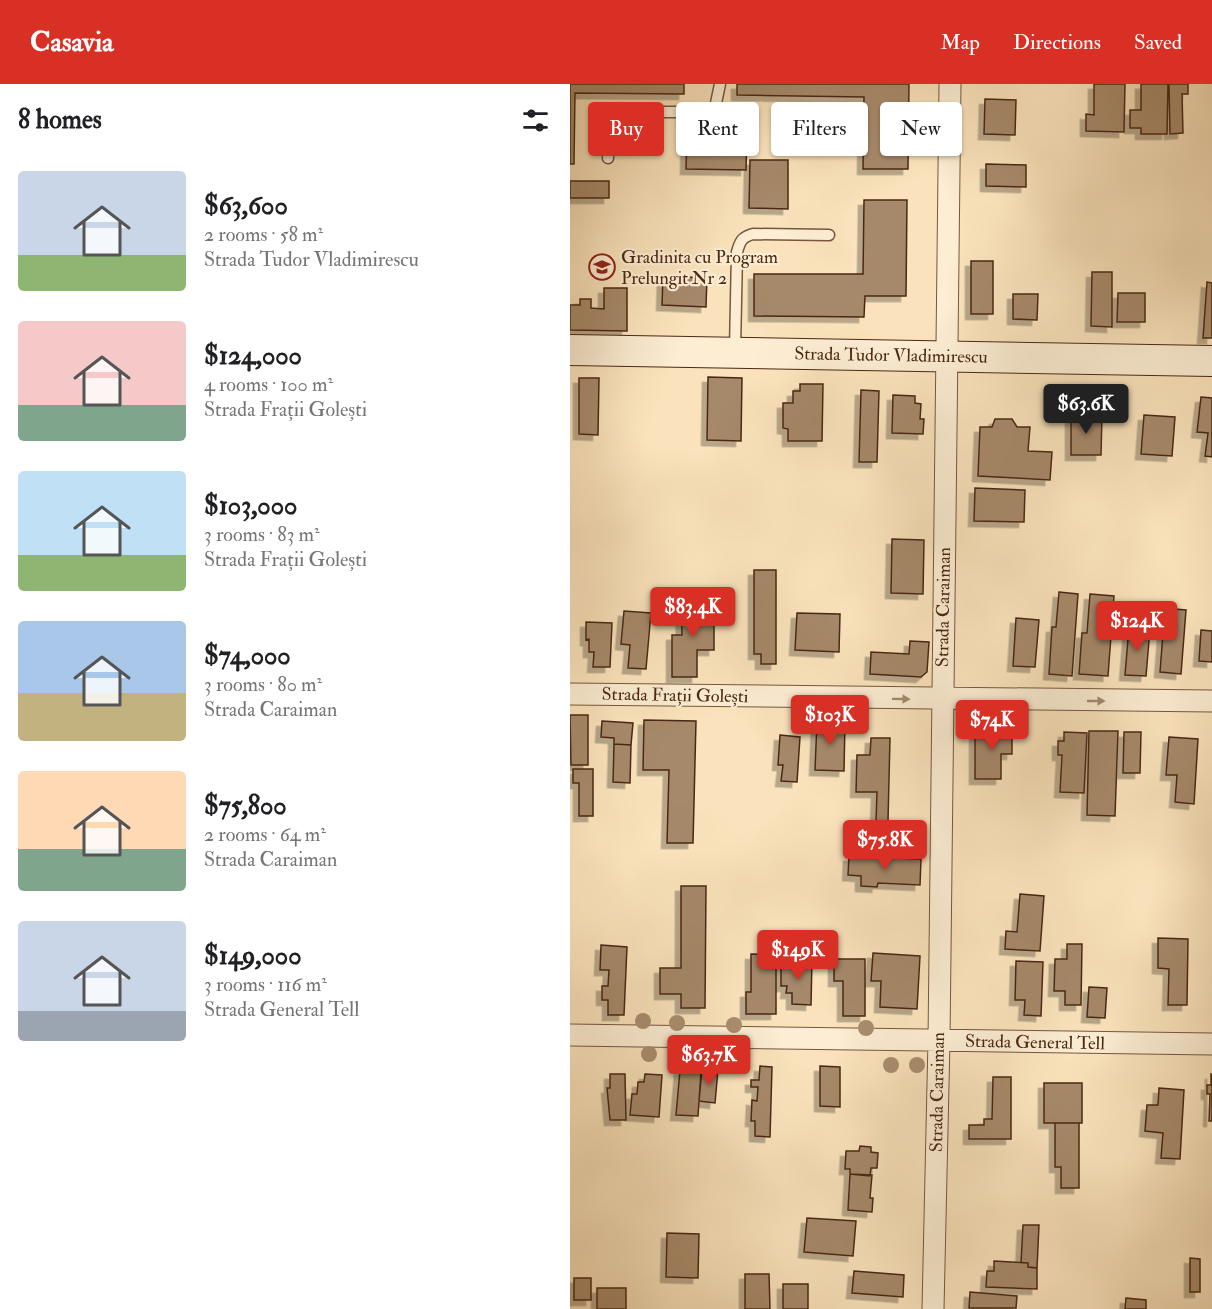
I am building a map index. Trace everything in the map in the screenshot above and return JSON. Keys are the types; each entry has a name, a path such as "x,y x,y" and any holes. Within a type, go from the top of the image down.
{"street":[{"name":"Strada Caraiman","path":"933,1309 939,1040 950,84"},
{"name":"Strada Tudor Vladimirescu","path":"570,350 1212,361"},
{"name":"Strada Frații Golești","path":"570,694 1212,701"},
{"name":"Strada General Tell","path":"570,1035 1212,1044"}],"lane":[{"path":"608,158 609,125 612,117 618,112 705,112 715,108 720,84"},
{"path":"735,352 737,252 740,241 745,236 753,234 829,235"}],"building":[{"path":"570,84 684,84 684,94 575,93 574,164 570,164"},
{"path":"737,84 909,84 909,102 880,102 880,156 908,156 908,169 863,169 863,156 868,156 868,102 864,102 864,97 737,95"},
{"path":"1094,84 1125,84 1124,132 1086,131 1086,114 1094,115"},
{"path":"1141,84 1168,84 1167,134 1141,134 1141,128 1130,128 1130,110 1141,110"},
{"path":"1169,84 1188,84 1188,94 1182,94 1183,133 1170,134"},
{"path":"985,99 1016,100 1015,135 984,134"},
{"path":"686,156 746,156 746,170 686,169"},
{"path":"750,160 788,160 788,209 749,208"},
{"path":"986,164 1026,165 1026,187 986,186"},
{"path":"570,181 609,181 609,198 570,198"},
{"path":"864,200 907,200 906,296 865,296 864,317 754,316 754,274 863,274"},
{"path":"971,261 993,261 993,314 971,314"},
{"path":"1092,272 1112,272 1112,327 1091,326"},
{"path":"663,276 707,278 706,307 662,305"},
{"path":"1207,282 1212,283 1212,338 1203,338"},
{"path":"604,288 627,288 627,331 570,330 570,305 580,305 580,299 591,299 591,308 604,309"},
{"path":"1118,293 1145,293 1145,322 1117,322"},
{"path":"1013,294 1038,294 1037,320 1013,319"},
{"path":"708,377 742,378 741,441 707,440"},
{"path":"579,378 599,378 598,435 579,434"},
{"path":"800,384 823,384 822,441 788,441 788,429 783,428 783,403 793,403 793,391 800,391"},
{"path":"861,390 879,391 877,462 859,462"},
{"path":"893,395 915,396 915,403 921,404 920,419 924,419 923,434 892,433"},
{"path":"1201,397 1212,398 1212,457 1205,456 1208,433 1197,432"},
{"path":"1071,414 1102,415 1101,455 1071,455"},
{"path":"1144,415 1175,417 1172,456 1141,454"},
{"path":"995,419 1012,419 1017,427 1030,427 1028,451 1052,452 1050,480 978,476 980,427 992,427"},
{"path":"975,488 1025,490 1024,522 974,521"},
{"path":"892,539 924,540 923,594 891,593"},
{"path":"754,570 776,570 776,664 761,664 761,654 754,654"},
{"path":"1059,592 1078,594 1072,676 1049,674 1052,627 1056,627"},
{"path":"1090,594 1114,596 1108,676 1079,674 1082,633 1087,633"},
{"path":"681,602 714,602 714,650 697,650 697,677 672,677 672,635 682,635"},
{"path":"1174,609 1186,610 1181,674 1160,672 1164,620 1173,621"},
{"path":"624,611 651,613 646,669 628,668 630,645 621,644"},
{"path":"797,613 840,614 839,652 795,650"},
{"path":"1016,618 1039,620 1035,667 1013,666"},
{"path":"586,622 612,623 610,667 593,667 594,652 589,652"},
{"path":"1129,627 1150,629 1146,676 1125,675"},
{"path":"1201,630 1212,631 1212,662 1199,661"},
{"path":"910,641 929,642 927,672 921,677 870,674 871,652 909,654"},
{"path":"570,715 588,715 588,765 571,765"},
{"path":"644,720 696,721 693,843 667,843 669,770 643,770"},
{"path":"602,721 633,723 631,745 614,744 614,738 601,737"},
{"path":"817,721 845,722 844,771 815,770"},
{"path":"982,727 1012,727 1012,754 1001,754 1001,779 975,779 975,734"},
{"path":"1089,731 1118,731 1115,816 1087,815"},
{"path":"1064,732 1087,733 1084,793 1060,792 1062,755 1058,755 1058,741 1064,741"},
{"path":"1124,732 1141,732 1140,773 1123,773"},
{"path":"780,735 800,737 797,782 781,781 783,765 778,765"},
{"path":"1169,737 1198,739 1194,804 1175,802 1177,775 1166,775"},
{"path":"871,738 890,738 888,821 876,821 877,792 856,792 857,755 870,755"},
{"path":"614,744 631,745 630,783 613,782"},
{"path":"573,769 593,769 593,816 579,816 579,783 573,783"},
{"path":"849,856 921,859 920,885 878,883 877,887 861,886 861,876 848,875"},
{"path":"681,886 706,886 705,1008 681,1008 681,994 660,994 660,968 681,968"},
{"path":"1020,894 1044,896 1040,951 1005,949 1006,931 1017,932"},
{"path":"1158,938 1188,939 1187,1005 1168,1005 1169,969 1158,968"},
{"path":"1067,944 1082,944 1081,1005 1065,1005 1065,991 1054,991 1055,959 1067,959"},
{"path":"601,945 627,947 624,1015 608,1015 608,1000 602,1000 602,986 608,986 609,970 600,970"},
{"path":"873,953 920,956 917,1009 880,1007 881,981 871,981"},
{"path":"751,954 776,955 776,1014 746,1014 746,992 751,992"},
{"path":"834,959 865,959 865,1016 843,1016 843,981 834,981"},
{"path":"781,961 812,961 811,1005 792,1004 792,993 786,993 787,986 781,986"},
{"path":"1016,961 1043,962 1041,1016 1024,1015 1025,1000 1015,1000"},
{"path":"1089,987 1107,988 1105,1018 1087,1017"},
{"path":"760,1066 772,1067 770,1137 755,1136 755,1121 751,1121 752,1100 757,1101 758,1087 751,1087 751,1080 759,1080"},
{"path":"820,1066 840,1067 840,1107 820,1106"},
{"path":"702,1069 718,1070 715,1103 699,1101"},
{"path":"680,1070 701,1072 698,1116 676,1115"},
{"path":"610,1074 625,1074 626,1120 610,1120 607,1088 610,1088"},
{"path":"645,1074 662,1075 659,1117 630,1115 632,1094 637,1094 638,1082 644,1082"},
{"path":"1211,1074 1212,1121 1209,1121 1210,1094 1207,1094 1207,1085 1211,1085"},
{"path":"993,1077 1011,1077 1011,1139 969,1139 969,1125 984,1125 984,1119 992,1119"},
{"path":"1044,1083 1082,1083 1082,1123 1044,1123"},
{"path":"1159,1088 1184,1090 1180,1159 1161,1158 1163,1133 1145,1131 1147,1105 1158,1105"},
{"path":"1055,1123 1079,1123 1079,1188 1061,1188 1061,1167 1055,1167"},
{"path":"860,1146 871,1147 871,1152 878,1153 877,1168 871,1168 870,1176 850,1174 850,1169 845,1169 846,1151 859,1151"},
{"path":"850,1174 872,1175 870,1198 873,1198 872,1212 848,1210"},
{"path":"807,1218 856,1221 853,1256 804,1252"},
{"path":"1023,1225 1039,1225 1037,1268 1028,1267 1028,1263 1021,1263"},
{"path":"667,1233 699,1234 698,1278 666,1277"},
{"path":"1190,1258 1200,1259 1200,1292 1190,1292"},
{"path":"994,1261 1028,1263 1028,1267 1037,1268 1037,1289 986,1287 987,1271 994,1271"},
{"path":"854,1271 904,1275 903,1297 852,1293"},
{"path":"745,1274 769,1274 770,1309 745,1309"},
{"path":"574,1278 591,1278 591,1300 574,1300"},
{"path":"783,1284 808,1284 808,1309 783,1309"},
{"path":"597,1288 626,1288 626,1309 597,1309"},
{"path":"970,1292 1017,1296 1016,1308 969,1308"},
{"path":"1126,1298 1146,1300 1146,1309 1125,1309"}],"place":[{"name":"Gradinita cu Program Prelungit Nr 2","path":"602,267"}]}
